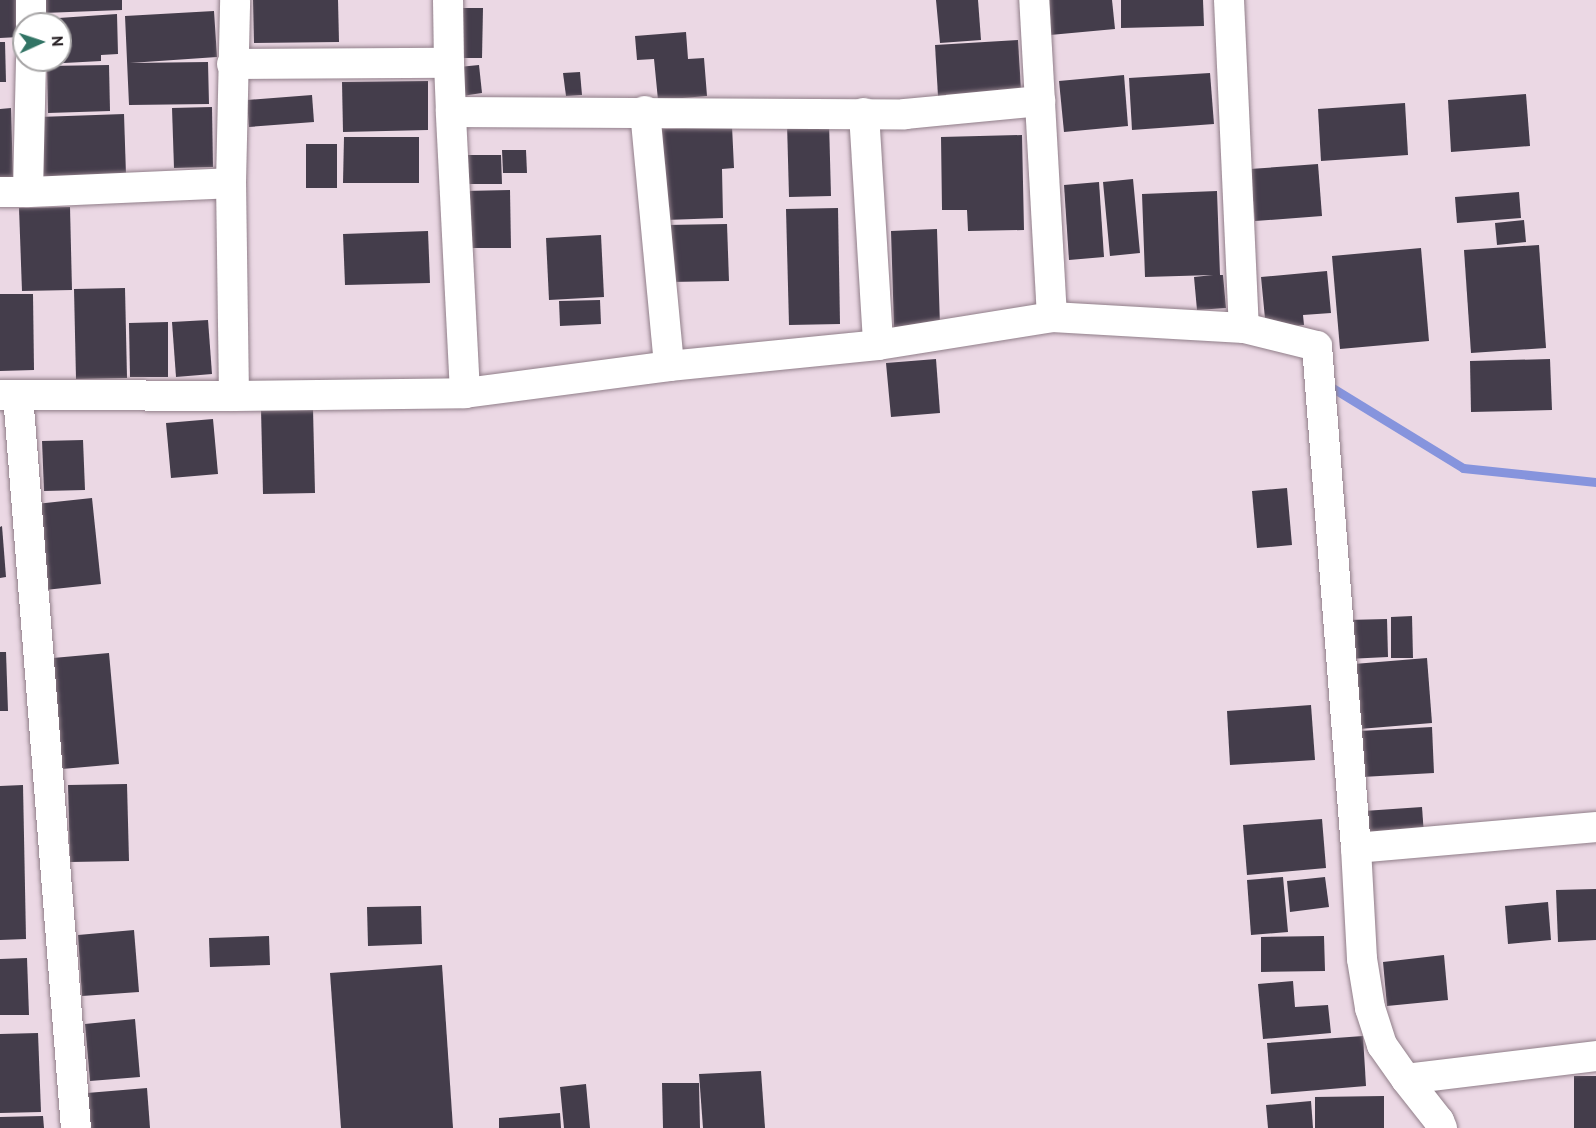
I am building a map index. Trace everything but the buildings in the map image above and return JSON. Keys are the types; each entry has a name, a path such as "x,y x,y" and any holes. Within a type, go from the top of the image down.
{"street":[{"path":"234,396 231,183 235,0"},
{"path":"448,0 451,112 465,393"},
{"path":"1034,0 1052,317"},
{"path":"1229,0 1244,328"},
{"path":"232,64 449,63"},
{"path":"29,72 14,192 231,183"},
{"path":"451,112 645,111 905,114 1040,101"},
{"path":"645,111 669,366"},
{"path":"864,113 878,345"},
{"path":"76,1128 9,395 234,396 465,393 669,366 878,345 1052,317 1244,328 1317,346 1356,848 1362,959 1370,1008 1382,1045 1442,1128"},
{"path":"1356,848 1596,827"},
{"path":"1406,1078 1596,1056"}],"waterway":[{"path":"1331,387 1463,468 1596,482"}]}
